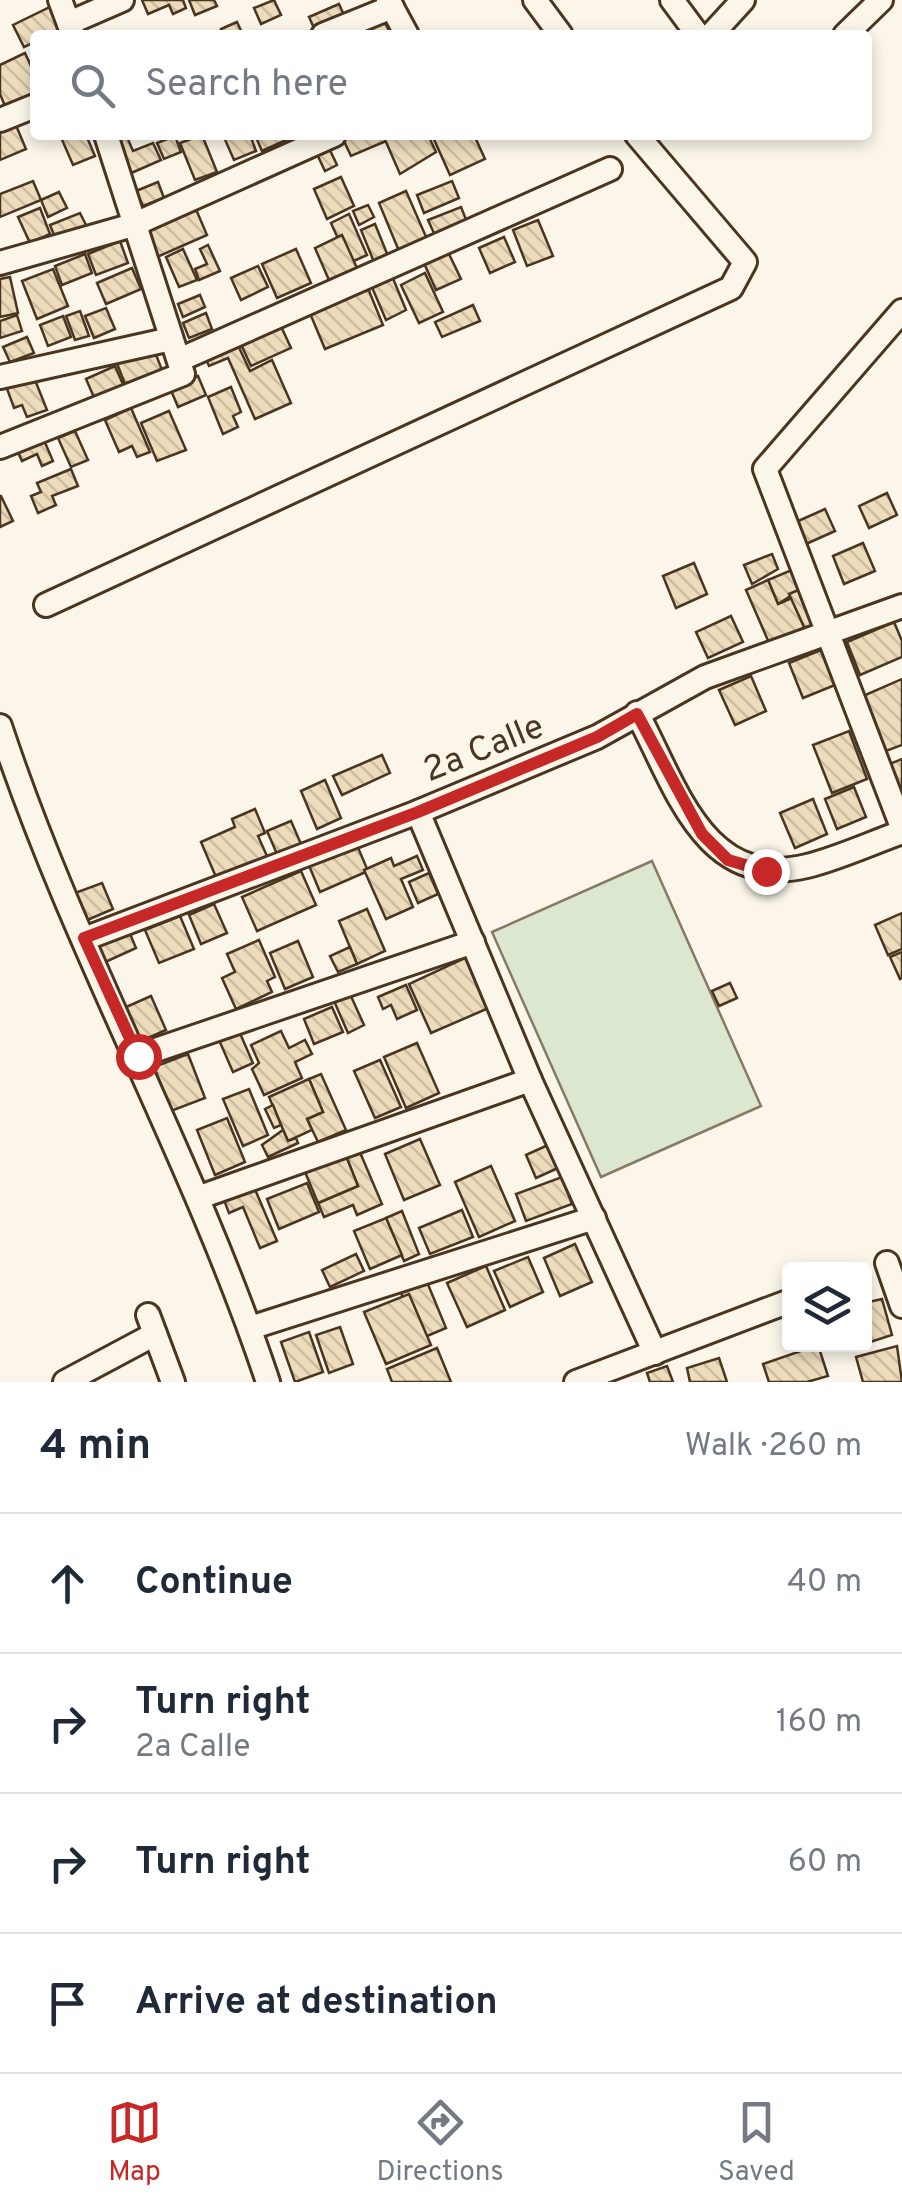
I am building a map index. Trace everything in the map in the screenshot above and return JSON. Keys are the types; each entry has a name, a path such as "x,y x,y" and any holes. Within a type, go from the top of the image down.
{"street":[{"path":"60,0 71,29 122,0"},
{"path":"535,0 558,30"},
{"path":"672,0 694,30"},
{"path":"716,30 743,0"},
{"path":"850,30 881,0"},
{"path":"333,30 390,3 404,30"},
{"path":"0,120 30,108"},
{"path":"0,446 183,374 108,140"},
{"path":"0,263 133,225 323,140"},
{"path":"46,605 730,288 745,262 641,140"},
{"path":"0,377 175,349 610,170"},
{"path":"637,714 702,834 728,860 766,871 807,866 902,830 831,633 765,468 902,311"},
{"name":"2a Calle","path":"84,938 418,812 597,737 705,677 902,606"},
{"path":"0,726 84,938 200,1197 268,1382"},
{"path":"418,812 530,1080 655,1354"},
{"path":"138,1056 473,942"},
{"path":"200,1197 530,1080"},
{"path":"250,1328 594,1218"},
{"path":"895,1262 902,1306"},
{"path":"576,1382 782,1304"},
{"path":"65,1382 151,1324 173,1382"}],"green space":[{"path":"652,861 761,1106 601,1177 492,932"}],"building":[{"path":"142,0 183,0 186,8 173,14 169,5 148,14"},
{"path":"189,0 214,0 217,6 195,15"},
{"path":"274,0 281,15 261,24 254,8"},
{"path":"339,4 344,15 314,28 309,17"},
{"path":"50,7 61,30 30,30 30,44 24,47 13,25"},
{"path":"383,18 389,30 356,30"},
{"path":"237,22 241,30 221,30"},
{"path":"25,53 30,64 30,94 5,106 0,94 0,65"},
{"path":"15,123 26,149 0,160 0,129"},
{"path":"62,140 88,140 95,156 73,165"},
{"path":"128,140 133,151 153,143 161,160 129,174 116,142"},
{"path":"176,140 181,152 164,159 157,143"},
{"path":"204,140 217,172 195,180 180,143"},
{"path":"225,140 252,140 256,151 234,160"},
{"path":"257,140 286,140 262,151"},
{"path":"343,140 386,141 351,156"},
{"path":"385,140 430,140 436,152 400,174"},
{"path":"434,140 476,140 485,159 450,175"},
{"path":"328,146 337,165 325,171 316,152"},
{"path":"341,177 354,206 327,219 314,189"},
{"path":"33,181 41,200 0,217 0,194"},
{"path":"452,181 459,198 424,213 417,195"},
{"path":"158,182 164,198 143,206 136,191"},
{"path":"406,191 427,239 399,251 379,203"},
{"path":"59,192 67,208 48,217 41,200"},
{"path":"368,205 374,217 359,225 353,211"},
{"path":"195,207 207,235 157,257 145,228"},
{"path":"461,207 469,227 437,240 428,220"},
{"path":"40,208 50,234 30,243 18,217"},
{"path":"80,213 87,227 56,240 50,225"},
{"path":"349,214 367,255 349,263 331,223"},
{"path":"538,220 553,256 527,266 513,230"},
{"path":"375,224 388,256 374,262 361,230"},
{"path":"342,235 357,268 329,280 315,248"},
{"path":"504,237 515,262 490,273 479,248"},
{"path":"120,241 128,263 96,275 88,254"},
{"path":"208,245 220,271 199,280 195,269 207,264 200,249"},
{"path":"183,249 197,280 179,287 166,257"},
{"path":"296,249 311,283 277,298 262,264"},
{"path":"448,252 461,279 436,290 424,263"},
{"path":"85,254 92,273 62,285 55,266"},
{"path":"258,266 268,287 241,300 231,278"},
{"path":"132,268 141,289 106,304 97,283"},
{"path":"53,269 68,306 37,319 22,281"},
{"path":"425,273 443,312 419,323 401,285"},
{"path":"392,276 406,310 386,320 371,285"},
{"path":"10,277 18,313 0,317 0,279"},
{"path":"367,286 383,325 325,349 309,311"},
{"path":"200,295 205,307 183,317 178,304"},
{"path":"473,305 480,321 442,337 435,322"},
{"path":"106,308 115,329 94,338 85,316"},
{"path":"80,311 89,336 75,340 66,316"},
{"path":"206,313 212,329 189,338 183,323"},
{"path":"17,315 22,331 0,338 0,321"},
{"path":"63,316 71,337 48,346 40,325"},
{"path":"279,322 291,348 251,366 239,340"},
{"path":"27,337 34,353 10,362 3,347"},
{"path":"236,341 250,371 272,360 291,403 255,419 228,358 209,366 204,355"},
{"path":"153,347 162,370 125,384 116,361"},
{"path":"115,366 125,389 96,402 86,379"},
{"path":"33,375 47,410 27,417 22,405 14,408 6,386"},
{"path":"198,376 206,395 178,407 170,388"},
{"path":"231,387 241,412 233,416 238,427 223,434 208,397"},
{"path":"131,408 150,452 137,457 132,446 119,452 105,420"},
{"path":"169,411 186,450 157,461 141,423"},
{"path":"75,431 88,460 71,467 58,438"},
{"path":"43,438 53,461 42,466 37,454 22,461 17,450"},
{"path":"71,469 78,486 52,496 56,505 38,513 31,496 41,492 37,483"},
{"path":"887,493 897,515 869,528 859,506"},
{"path":"0,496 13,521 0,527"},
{"path":"825,509 835,531 806,544 796,522"},
{"path":"863,543 875,571 844,584 833,556"},
{"path":"772,554 778,569 752,584 744,565"},
{"path":"694,563 707,594 676,608 663,576"},
{"path":"794,569 803,588 778,604 768,580"},
{"path":"768,580 778,604 792,598 805,629 770,645 746,590"},
{"path":"803,588 818,623 805,629 789,594"},
{"path":"731,616 743,642 708,658 696,632"},
{"path":"894,622 902,641 902,657 860,675 847,642"},
{"path":"821,650 835,685 803,698 789,663"},
{"path":"751,676 766,711 735,725 719,690"},
{"path":"902,679 902,745 886,751 863,696"},
{"path":"849,731 867,779 832,793 813,745"},
{"path":"382,755 390,773 342,795 333,776"},
{"path":"902,759 902,801 887,765"},
{"path":"325,780 341,818 317,829 301,791"},
{"path":"854,787 866,817 837,829 825,799"},
{"path":"813,799 827,834 795,848 780,813"},
{"path":"255,809 265,833 258,836 267,856 216,877 201,842 235,827 232,819"},
{"path":"291,821 301,844 277,854 267,831"},
{"path":"356,843 368,871 320,892 308,863"},
{"path":"417,856 423,870 401,879 413,907 386,919 364,870 391,858 394,866"},
{"path":"301,871 316,905 257,931 242,897"},
{"path":"429,873 438,894 418,903 409,882"},
{"path":"102,883 113,909 85,921 75,893"},
{"path":"214,904 227,933 201,944 189,915"},
{"path":"367,909 385,951 357,964 339,921"},
{"path":"902,913 902,949 888,955 875,925"},
{"path":"180,916 194,949 159,963 145,930"},
{"path":"128,929 136,948 103,963 95,943"},
{"path":"259,940 275,977 267,981 272,992 236,1009 222,978 235,972 227,954"},
{"path":"298,941 313,977 285,989 270,953"},
{"path":"350,947 357,964 338,972 330,956"},
{"path":"902,952 902,978 900,979 890,957"},
{"path":"469,956 491,1007 431,1033 409,984"},
{"path":"730,983 737,998 719,1006 712,991"},
{"path":"406,985 417,1010 397,1019 391,1005 383,1009 378,997"},
{"path":"350,994 364,1025 348,1033 334,1001"},
{"path":"151,996 166,1030 139,1042 124,1008"},
{"path":"332,1007 343,1032 314,1044 304,1019"},
{"path":"239,1031 253,1063 233,1072 219,1040"},
{"path":"281,1031 289,1048 305,1040 312,1054 295,1062 302,1078 264,1095 252,1069 259,1063 251,1045"},
{"path":"417,1043 439,1093 406,1108 384,1057"},
{"path":"188,1054 205,1098 171,1111 154,1067"},
{"path":"380,1060 401,1107 375,1118 354,1071"},
{"path":"321,1074 346,1130 318,1142 307,1119 323,1112 309,1079"},
{"path":"309,1079 323,1112 307,1119 312,1130 288,1141 269,1097"},
{"path":"249,1089 268,1135 243,1146 223,1099"},
{"path":"273,1105 281,1125 274,1128 265,1109"},
{"path":"227,1118 245,1162 215,1175 197,1130"},
{"path":"283,1130 288,1141 296,1138 298,1143 268,1157 262,1145"},
{"path":"420,1139 440,1185 404,1200 385,1154"},
{"path":"548,1145 558,1168 536,1178 526,1155"},
{"path":"359,1150 382,1204 357,1215 353,1205 324,1217 318,1203 358,1186 346,1156"},
{"path":"346,1156 358,1186 318,1203 305,1172"},
{"path":"491,1166 515,1221 479,1237 455,1182"},
{"path":"562,1177 572,1204 526,1221 516,1194"},
{"path":"307,1183 319,1212 279,1229 267,1199"},
{"path":"254,1187 277,1241 260,1248 243,1207 229,1213 224,1200"},
{"path":"462,1210 473,1237 430,1254 419,1228"},
{"path":"402,1211 419,1254 404,1261 386,1218"},
{"path":"386,1218 402,1255 370,1269 354,1231"},
{"path":"575,1244 592,1282 560,1296 544,1258"},
{"path":"356,1254 364,1271 330,1287 322,1270"},
{"path":"528,1257 543,1292 510,1307 494,1271"},
{"path":"486,1266 505,1310 467,1327 447,1283"},
{"path":"427,1282 446,1328 420,1339 401,1293"},
{"path":"409,1294 431,1345 386,1364 364,1312"},
{"path":"882,1299 892,1335 872,1341 872,1301"},
{"path":"340,1327 353,1364 329,1373 316,1335"},
{"path":"309,1332 323,1372 295,1382 281,1342"},
{"path":"897,1346 902,1382 863,1382 856,1357"},
{"path":"437,1348 451,1382 392,1382 387,1369"},
{"path":"798,1352 820,1352 828,1376 807,1382 769,1382 763,1364"},
{"path":"719,1358 727,1382 690,1382 687,1368"},
{"path":"667,1366 673,1382 650,1382 647,1373"}],"route":[{"path":"138,1056 84,938 418,812 597,737 637,714 702,834 728,860 766,871"}]}
